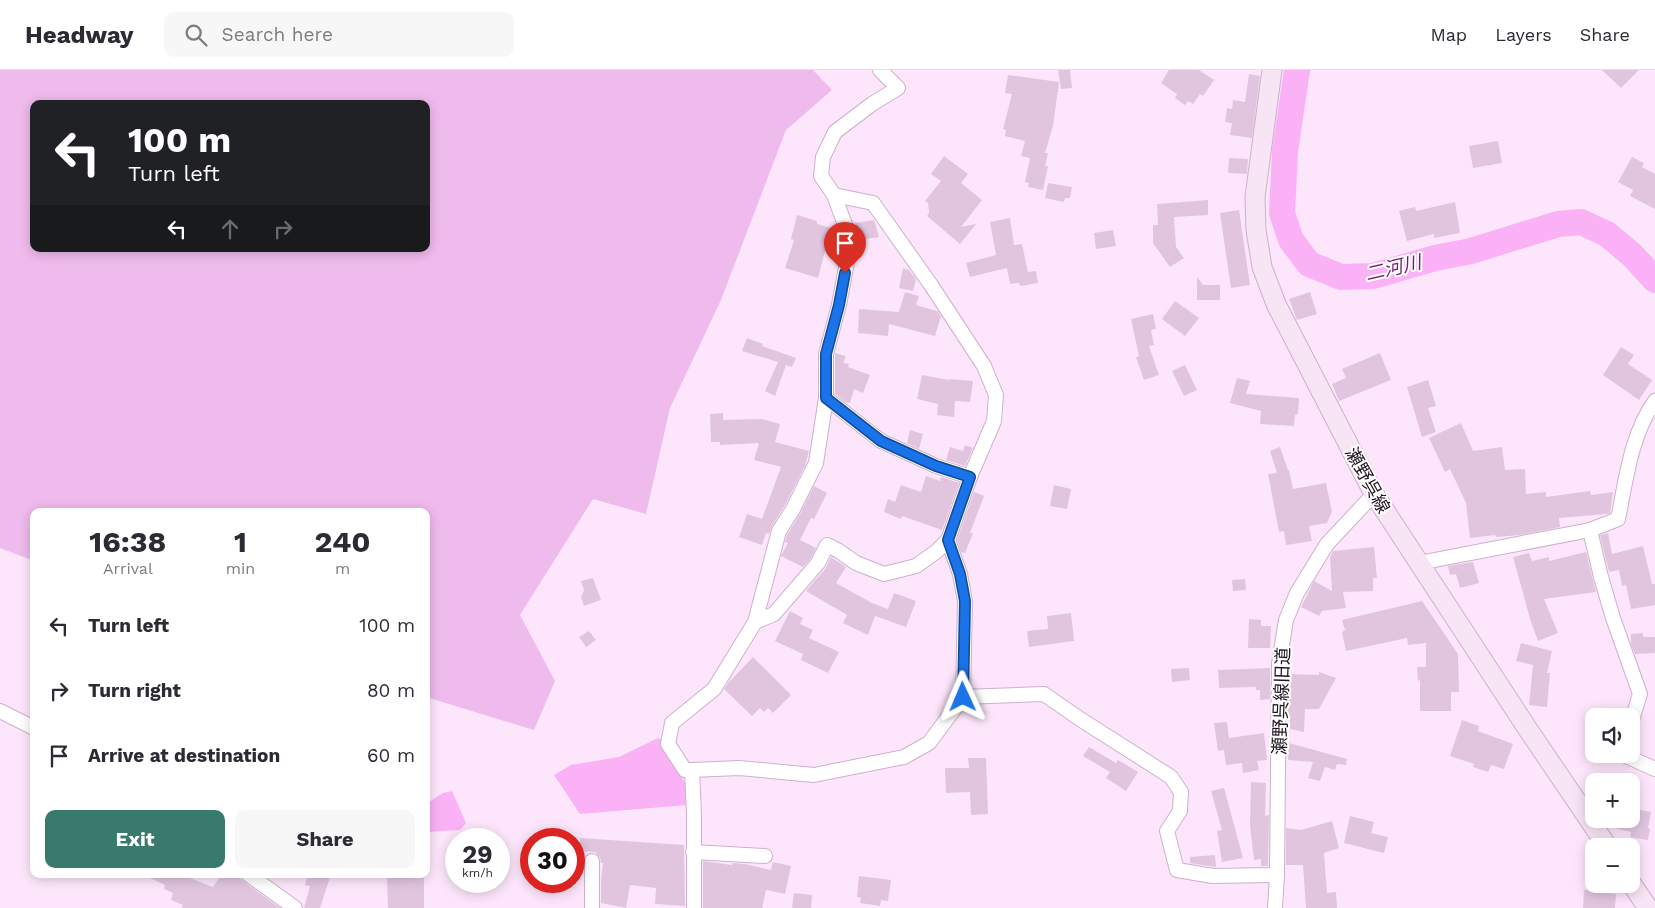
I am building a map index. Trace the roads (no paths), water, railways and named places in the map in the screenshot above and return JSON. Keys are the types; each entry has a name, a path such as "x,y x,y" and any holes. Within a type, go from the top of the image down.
{"main road":[{"name":"瀬野呉線","path":"1272,70 1255,197 1256,230 1262,267 1276,304 1374,494 1601,838"},
{"path":"1638,893 1648,908"}],"street":[{"path":"880,70 898,88 872,104 835,132 823,157 822,176 834,195 851,241 839,305 826,354 826,398 816,463 793,509 779,531 755,622 714,689 672,723 668,744 685,770 740,768 814,775 904,757 929,743 963,697 965,601 960,574 948,540"},
{"path":"755,622 774,614 818,562 827,546 839,551 856,563 884,574 916,566 937,551 948,540 970,477 994,420 996,395 984,366 931,285 873,203 834,195"},
{"path":"826,398 881,441 936,466 970,477"},
{"path":"1419,563 1590,530 1618,519 1632,449 1648,411 1655,400"},
{"name":"瀬野呉線旧道","path":"1275,908 1279,664 1286,620 1297,593 1327,544 1374,494"},
{"path":"1590,530 1613,618 1640,694 1636,708"},
{"path":"963,697 1044,694 1171,776 1182,792 1180,812 1167,831 1177,870 1213,876 1277,875"},
{"path":"0,711 30,726"},
{"path":"1640,762 1655,769"},
{"path":"692,770 694,908"},
{"path":"694,852 766,856"},
{"path":"592,861 592,908"},
{"path":"254,878 295,908"}],"waterway":[{"name":"二河川","path":"1297,70 1285,151 1282,213 1291,240 1309,264 1341,277 1373,276 1435,258 1471,251 1558,224 1581,222 1607,234 1632,255 1655,280"}]}
